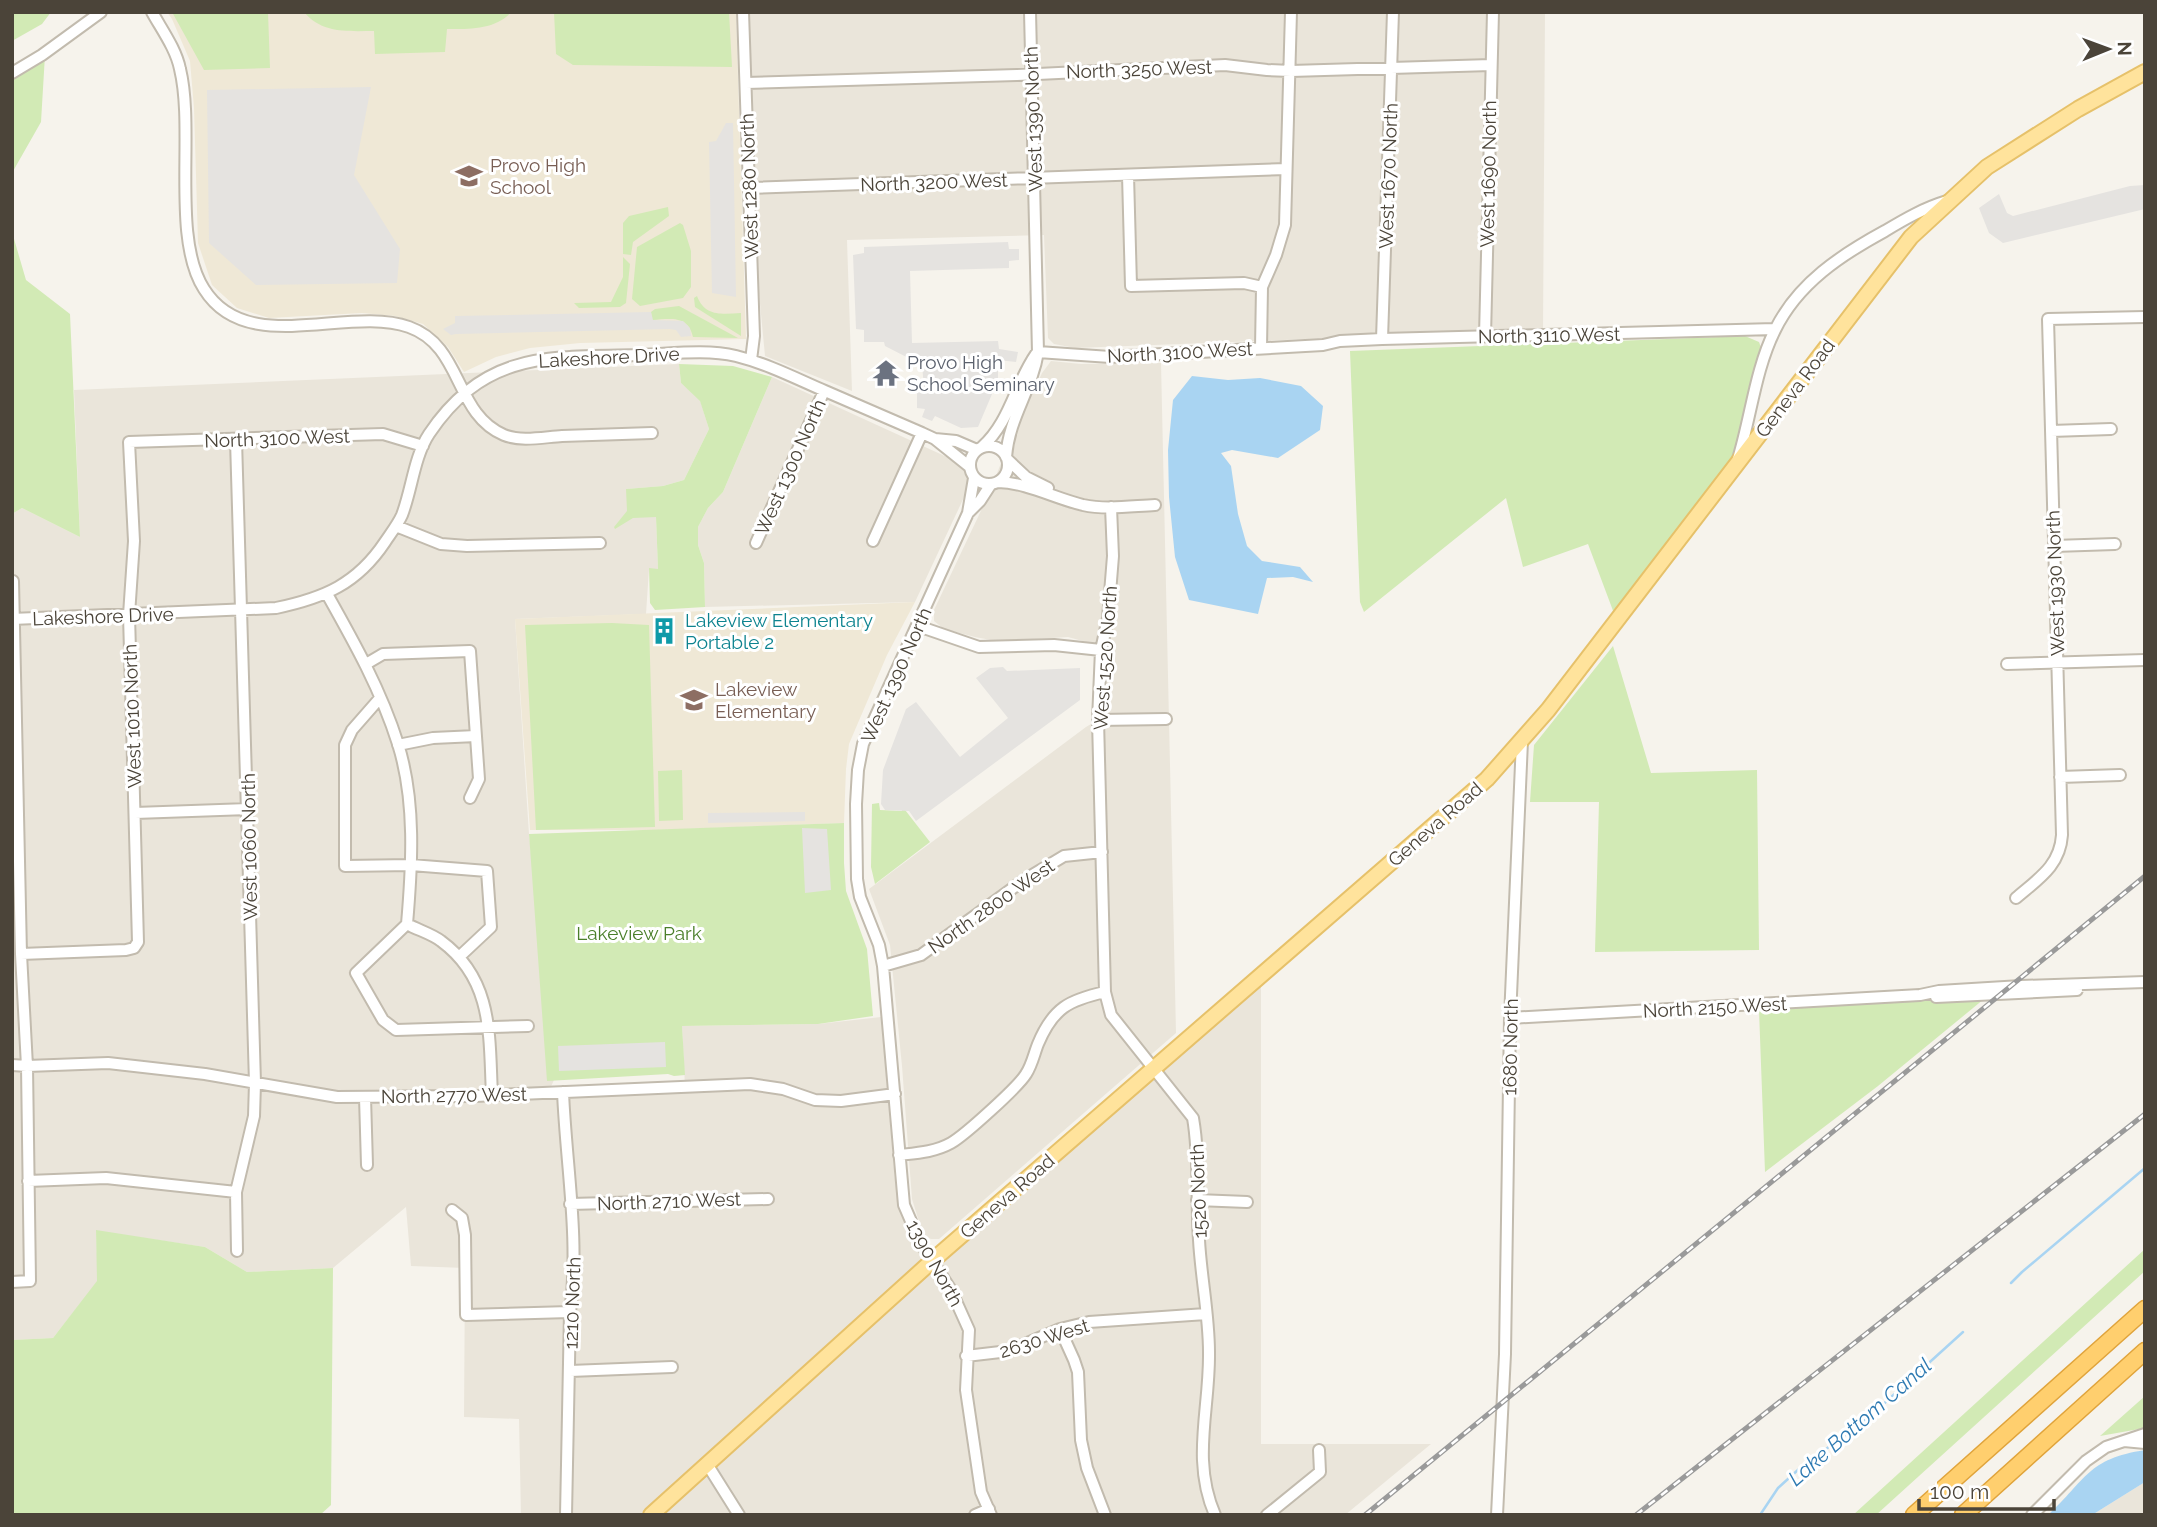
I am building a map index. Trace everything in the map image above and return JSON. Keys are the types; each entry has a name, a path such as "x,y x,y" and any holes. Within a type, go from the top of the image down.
{"highway":[{"path":"1914,1515 2145,1309"},
{"path":"1963,1515 2145,1351"}],"main road":[{"name":"Geneva Road","path":"651,1515 932,1261 1487,779 1522,741 1903,248 1987,167 2078,109 2145,72"}],"street":[{"path":"12,73 42,55 101,12"},
{"path":"152,12 180,66 185,93 188,238 194,264 204,289 226,312 245,321 271,326 382,322 409,326 430,338 446,354 465,394 482,419 505,436 527,438 652,433"},
{"name":"West 1280 North","path":"743,12 754,336 751,360"},
{"name":"West 1390 North","path":"1007,458 1009,430 1035,372 1038,352 1030,12"},
{"path":"1261,348 1262,287 1285,225 1292,12"},
{"name":"West 1670 North","path":"1382,339 1393,12"},
{"name":"West 1690 North","path":"1485,336 1493,12"},
{"name":"North 3250 West","path":"746,83 1225,65 1267,71 1491,65"},
{"name":"North 3200 West","path":"749,188 1286,169"},
{"path":"1128,175 1131,286 1244,283 1262,287"},
{"path":"1736,465 1763,361 1775,330 1803,290 1837,259 1924,208 1949,201"},
{"name":"West 1930 North","path":"2016,898 2049,870 2061,847 2048,319 2145,317"},
{"name":"North 3110 West","path":"1323,345 1340,341 1382,339 1775,330"},
{"name":"North 3100 West","path":"1038,352 1110,357 1323,345"},
{"path":"1038,352 1026,368 1001,427 970,460 974,478 985,484 1010,483 1035,489 1085,505 1155,505"},
{"name":"Lakeshore Drive","path":"13,619 242,611 276,608 327,594 347,583 362,570 396,526 428,435 453,404 484,379 507,367 535,359 710,353 734,355 777,368 935,439 970,467"},
{"name":"West 1300 North","path":"756,543 824,391"},
{"path":"2051,431 2111,429"},
{"path":"873,541 922,433"},
{"name":"North 3100 West","path":"129,442 383,434 423,446"},
{"name":"Lakeshore Drive","path":"935,439 956,441 979,448"},
{"name":"West 1060 North","path":"236,440 255,1083 254,1116 236,1192 237,1251"},
{"name":"West 1010 North","path":"21,954 134,948 138,942 129,615 134,541 129,442"},
{"path":"979,448 995,446 1001,449 1026,477 1055,491 1058,496"},
{"path":"994,483 1007,473 1007,458"},
{"name":"West 1390 North","path":"883,966 879,945 860,897 857,879 858,770 863,744 968,513 974,478"},
{"name":"West 1390 North","path":"968,513 994,483"},
{"name":"West 1520 North","path":"1102,852 1098,720 1101,650 1108,618 1113,556 1111,507"},
{"path":"396,526 442,544 467,546 600,543"},
{"path":"2054,546 2115,544"},
{"path":"12,1282 30,1281 27,1066 21,954 13,581"},
{"path":"327,594 366,664 398,745 406,783 411,833 407,924 356,973 383,1020 396,1030 528,1026"},
{"path":"918,626 979,647 1054,646 1101,650"},
{"path":"366,664 383,654 470,651 479,779 470,798"},
{"path":"2007,664 2145,660"},
{"path":"380,698 352,730 345,745 345,866 411,865 487,871 491,927 459,957"},
{"path":"1098,720 1166,719"},
{"path":"398,745 433,738 476,736"},
{"name":"1680 North","path":"1497,1515 1499,1479 1505,1450 1508,1374 1505,1354 1510,1018 1522,741"},
{"path":"2060,777 2120,775"},
{"path":"135,813 248,808"},
{"name":"North 2800 West","path":"883,966 921,956 1024,880 1064,856 1102,852"},
{"name":"1520 North","path":"1102,852 1105,992 1111,1015 1192,1118 1196,1135 1197,1200 1209,1363 1202,1466 1209,1501 1215,1515"},
{"path":"407,924 440,940 473,974 487,1028 492,1096"},
{"name":"1390 North","path":"883,966 904,1205 920,1242 951,1290 968,1329 965,1390 981,1492 990,1512"},
{"name":"North 2150 West","path":"1510,1018 1920,995 1952,990 2064,983 2097,985 2145,982"},
{"path":"899,1155 934,1150 953,1142 1026,1074 1039,1041 1051,1020 1065,1004 1081,997 1105,992"},
{"name":"North 2770 West","path":"12,1065 108,1063 205,1074 337,1097 492,1096 750,1084 783,1089 815,1100 841,1101 895,1094"},
{"name":"1210 North","path":"563,1092 574,1246 566,1515"},
{"path":"365,1097 367,1165"},
{"path":"29,1181 106,1178 236,1192"},
{"name":"North 2710 West","path":"570,1204 768,1199"},
{"path":"1197,1200 1247,1202"},
{"path":"452,1210 462,1218 465,1235 466,1315 570,1312"},
{"name":"2630 West","path":"966,1356 1009,1351 1059,1329 1089,1322 1206,1314"},
{"path":"1059,1329 1078,1372 1081,1440 1087,1468 1105,1515"},
{"path":"570,1371 673,1367"},
{"path":"2032,1515 2086,1461 2106,1447 2145,1434"},
{"path":"2124,1441 2145,1443"},
{"path":"1267,1515 1320,1472 1319,1450"},
{"path":"707,1464 739,1515"},
{"path":"975,1515 990,1512"}],"shaded area":[{"name":"Provo High School","path":"167,12 736,12 746,339 580,343 530,348 496,357 464,372 448,347 423,324 395,316 362,313 269,318 237,308 212,285 198,243 190,61"},
{"path":"744,12 1545,12 1543,332 1075,348 1054,344 1048,338 1044,235 847,240 852,391 765,356 749,188"},
{"path":"371,87 354,175 400,249 397,283 256,285 209,243 207,90"},
{"path":"726,123 733,123 736,297 712,293 709,142 716,141"},
{"path":"2145,185 2145,209 2003,243 1989,233 1979,208 1999,194 2007,213 2013,216 2130,186"},
{"path":"1008,242 1009,249 1019,249 1019,260 1009,261 1009,268 910,271 912,343 998,341 999,349 1018,352 1016,362 998,360 998,380 978,427 961,428 935,416 932,421 922,417 925,409 917,408 917,389 924,387 922,365 885,346 884,342 864,342 864,330 856,329 853,255 864,253 864,247"},
{"path":"651,312 653,320 683,321 690,328 691,336 681,337 676,330 669,329 451,335 443,329 455,323 455,316"},
{"path":"1051,361 1081,364 1161,363 1176,1033 939,1239 931,1239 926,1237 921,1228 912,1199 890,945 869,889 1086,727 1106,715 1108,648 1068,637 996,641 944,629 934,621 934,610 987,498 1010,441 1042,373"},
{"path":"679,364 681,383 700,400 709,429 684,480 663,486 626,489 656,517 658,569 649,569 646,614 515,619 529,834 554,1080 548,1093 685,1087 682,1026 818,1024 881,1017 900,1211 908,1232 929,1264 1261,975 1261,1444 1431,1444 1345,1515 521,1515 519,1419 464,1417 465,1268 411,1266 406,1207 333,1268 247,1272 205,1247 96,1231 98,1281 53,1338 12,1340 12,514 22,508 80,537 74,390"},
{"path":"772,377 960,463 963,467 969,478 966,493 915,602 705,607 704,563 698,545 698,527 708,508 723,492"},
{"name":"Lakeview Elementary","path":"915,602 887,655 849,744 844,823 658,830 530,830 515,619"},
{"path":"1003,667 1007,671 1080,668 1080,700 916,821 909,811 885,810 881,804 883,770 906,709 916,702 960,757 1008,718 976,678 990,668"},
{"path":"805,812 805,821 708,823 708,813"},
{"path":"802,828 827,829 831,890 805,893"},
{"path":"665,1042 666,1067 559,1071 558,1046"},
{"path":"2145,1482 2145,1515 2092,1515"}],"green space":[{"path":"12,12 51,12 42,24 12,41"},
{"path":"172,12 268,12 270,68 204,70"},
{"path":"304,12 511,12 505,18 489,25 447,29 445,52 375,54 374,31 327,28"},
{"path":"554,12 729,12 732,67 573,65 556,54"},
{"path":"45,55 41,122 12,173 12,68"},
{"path":"668,207 669,216 633,242 631,255 623,254 623,223 629,216"},
{"path":"680,223 691,251 691,287 683,298 640,306 632,299 637,247"},
{"path":"12,232 26,280 70,314 80,537 22,508 12,514"},
{"path":"623,257 630,264 626,303 620,307 579,308 574,303 611,302 623,277"},
{"path":"697,296 709,311 721,314 741,313 741,336 695,307 694,298"},
{"path":"679,306 738,338 693,337 691,330 683,322 672,319 652,320 651,312 655,309"},
{"path":"1745,336 1759,342 1763,353 1731,462 1615,616 1588,544 1523,567 1506,498 1364,612 1360,602 1350,351"},
{"path":"679,364 733,366 772,377 723,492 708,508 698,527 698,545 704,563 705,607 655,610 650,603 649,568 658,569 656,517 633,518 615,529 614,527 627,511 626,489 663,486 684,480 709,429 700,401 681,383"},
{"path":"525,625 649,625 655,827 536,830"},
{"path":"1613,646 1651,773 1757,770 1759,950 1595,952 1599,802 1530,802 1534,745"},
{"path":"682,770 683,820 659,821 658,771"},
{"path":"879,803 880,810 902,811 902,806 930,842 875,884 871,867 872,804"},
{"name":"Lakeview Park","path":"844,823 846,891 867,949 873,1016 818,1024 682,1026 685,1075 547,1081 529,834"},
{"path":"1984,999 1878,1086 1765,1172 1759,1010 1917,1000"},
{"path":"96,1230 205,1247 247,1272 333,1268 331,1505 320,1515 12,1515 12,1340 53,1338 97,1281"},
{"path":"2145,1249 2145,1271 1876,1515 1853,1515"},
{"path":"2145,1396 2145,1428 2100,1436"}],"water":[{"path":"1192,376 1228,380 1260,378 1301,386 1323,406 1320,430 1278,458 1232,450 1221,453 1231,466 1238,514 1247,546 1262,561 1300,567 1313,582 1293,577 1267,578 1258,614 1189,600 1175,557 1168,450 1173,400"},
{"path":"2145,1450 2145,1482 2092,1515 2048,1515 2099,1465"}],"waterway":[{"name":"Lake Bottom Canal","path":"2011,1283 2145,1168"},
{"name":"Lake Bottom Canal","path":"1760,1515 1778,1488 1799,1469 1868,1418 1963,1332"}],"railway":[{"path":"1365,1515 2145,876"},
{"path":"1636,1515 2145,1114"}],"place":[{"name":"Provo High School","path":"469,176"},
{"name":"Provo High School Seminary","path":"886,373"},
{"name":"Lakeview Elementary Portable 2","path":"664,631"},
{"name":"Lakeview Elementary","path":"694,700"}]}
